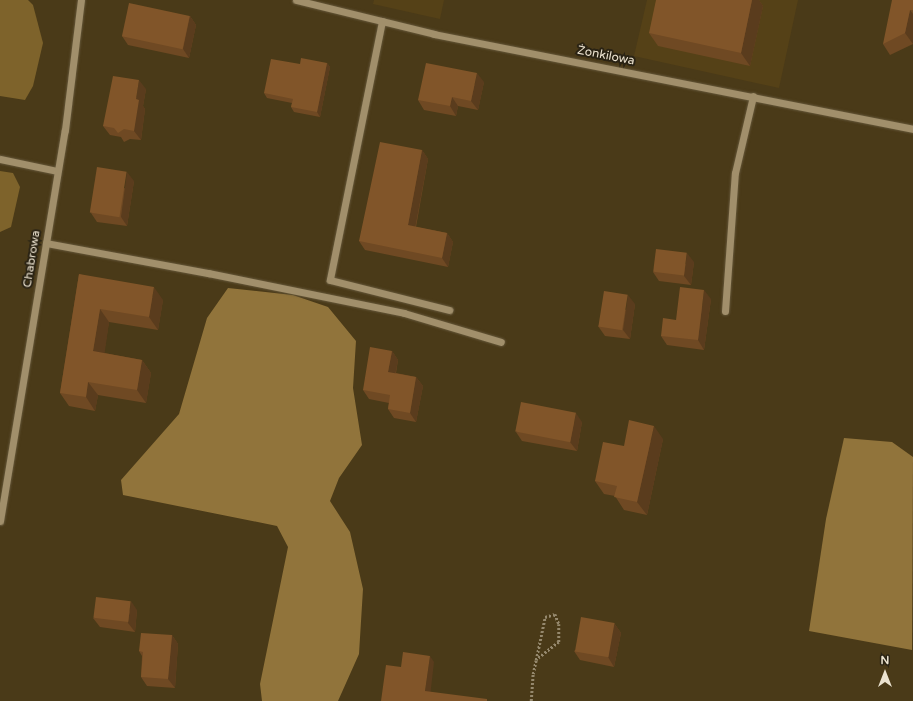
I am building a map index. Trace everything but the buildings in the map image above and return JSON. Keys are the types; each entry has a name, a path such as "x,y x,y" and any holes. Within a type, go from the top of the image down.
{"street":[{"name":"Chabrowa","path":"0,521 46,243 81,0"},
{"name":"Żonkilowa","path":"296,0 434,34 753,96 913,129"},
{"path":"382,21 330,280 449,310"},
{"path":"725,312 735,173 753,96"},
{"path":"0,159 57,171"},
{"path":"46,243 208,273 404,313 501,342"}],"path":[{"path":"530,701 536,660 545,617 555,614 559,624 559,642 536,660"}],"shaded area":[{"path":"0,0 28,0 33,5 43,43 33,86 25,100 0,96"},
{"path":"374,0 444,0 440,19 373,4"},
{"path":"647,0 798,0 779,88 634,56"},
{"path":"0,171 13,173 20,187 11,227 0,232"},
{"path":"228,288 293,295 328,307 356,341 353,388 362,445 339,478 330,501 350,532 363,589 359,654 338,701 262,701 260,684 288,547 277,526 123,495 121,480 179,414 207,318"},
{"path":"844,438 892,442 913,457 912,650 809,631 826,519"}]}
